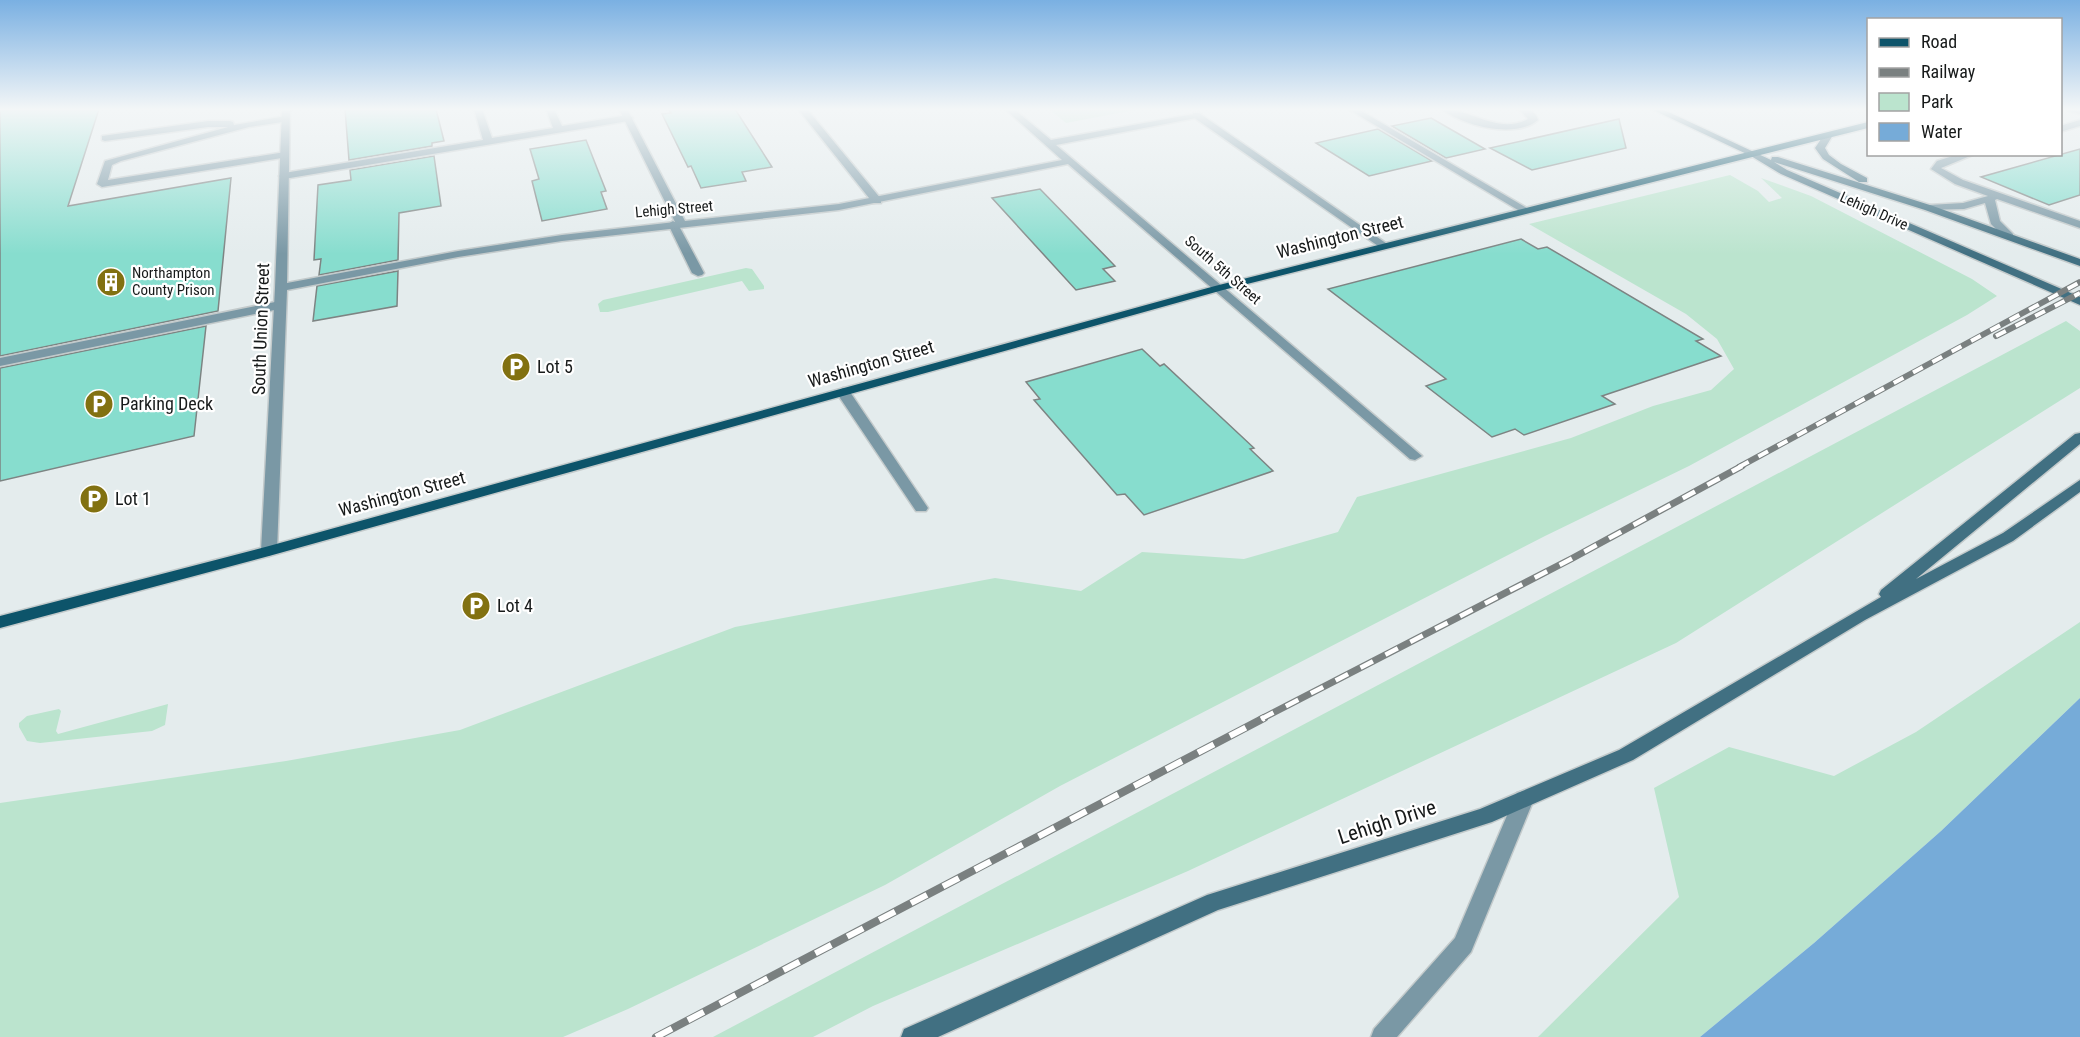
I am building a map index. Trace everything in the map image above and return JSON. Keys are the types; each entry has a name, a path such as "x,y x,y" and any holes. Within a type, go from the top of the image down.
{"main road":[{"name":"Washington Street","path":"0,622 269,551 1219,288 1740,157"}],"street":[{"path":"124,157 108,163 102,184 270,157"},
{"name":"South Union Street","path":"269,551 285,157"},
{"path":"284,176 396,157"},
{"path":"646,157 698,273"},
{"path":"841,157 877,201"},
{"name":"South 5th Street","path":"1066,157 1415,456"},
{"path":"1256,157 1385,246"},
{"path":"1435,157 1527,211"},
{"name":"Lehigh Drive","path":"1760,157 1784,172 2080,301"},
{"name":"Lehigh Drive","path":"1769,157 1929,208 2080,263"},
{"path":"1827,157 1874,185 1929,208 1964,206 1994,198"},
{"path":"1960,157 1940,164 1936,166 1936,169 1994,198 2080,225"},
{"name":"Lehigh Street","path":"281,288 484,249 677,224 771,216 877,201 1070,161"},
{"path":"1994,198 1992,220 1996,227 2009,236"},
{"path":"0,362 280,305"},
{"path":"843,392 921,508"},
{"name":"Lehigh Drive","path":"1859,616 2080,437"},
{"name":"Lehigh Drive","path":"912,1037 1214,902 1485,816 1626,755 1859,616 2008,537 2080,484"},
{"path":"1382,1037 1463,945 1524,799"}],"green space":[{"path":"1730,175 1758,191 1769,202 1782,198 1761,178 1811,196 1972,279 1997,296 1967,315 1689,466 1545,536 1060,786 885,885 628,1009 563,1037 0,1037 0,803 286,761 460,730 735,627 995,578 1081,591 1142,552 1244,559 1338,532 1357,497 1571,438 1653,406 1711,390 1734,369 1717,339 1686,314 1529,224"},
{"path":"746,268 752,269 764,289 749,291 742,281 600,312 598,304 603,300"},
{"path":"2066,321 2080,331 2080,388 1676,643 1188,871 873,1006 813,1037 713,1037"},
{"path":"2080,622 2080,698 1941,831 1814,943 1700,1037 1538,1037 1679,897 1654,788 1729,747 1834,776 1916,732"},
{"path":"168,704 165,725 152,731 40,743 27,741 19,727 19,723 27,716 59,709 61,711 56,731 58,734"}],"water":[{"path":"2080,698 2080,1037 1700,1037 1814,943 1941,831"}],"building":[{"name":"Northampton County Prison","path":"0,157 84,157 68,206 231,178 218,311 0,356"},
{"path":"434,157 441,206 399,213 398,260 319,275 321,259 314,260 318,185 351,180 350,170"},
{"path":"533,157 593,157 606,191 601,192 607,209 542,221 532,181 539,179"},
{"path":"683,157 766,157 772,167 742,172 746,181 701,188 691,166 688,167"},
{"path":"1339,157 1426,157 1432,161 1369,176"},
{"path":"1508,157 1586,157 1532,170"},
{"path":"2050,157 2080,157 2080,195 2049,205 1981,177"},
{"path":"1040,189 1115,266 1103,269 1115,281 1076,290 992,198"},
{"path":"1521,239 1538,249 1547,247 1703,339 1696,341 1721,356 1602,396 1615,404 1524,435 1515,429 1492,437 1426,386 1446,379 1328,289"},
{"path":"398,271 397,306 313,321 317,286"},
{"name":"Parking Deck","path":"206,326 194,436 0,481 0,368"},
{"path":"1142,349 1160,366 1164,364 1254,448 1250,449 1273,471 1144,515 1125,494 1117,495 1034,400 1040,399 1026,382"}],"railway":[{"path":"1739,467 2080,282"},
{"path":"1996,336 2080,293"},
{"path":"1261,719 1571,559 1742,466"},
{"path":"656,1037 1264,718"}],"place":[{"name":"Northampton County Prison","path":"111,282"},
{"name":"Lot 5","path":"516,367"},
{"name":"Parking Deck","path":"99,404"},
{"name":"Lot 1","path":"94,499"},
{"name":"Lot 4","path":"476,606"}]}
